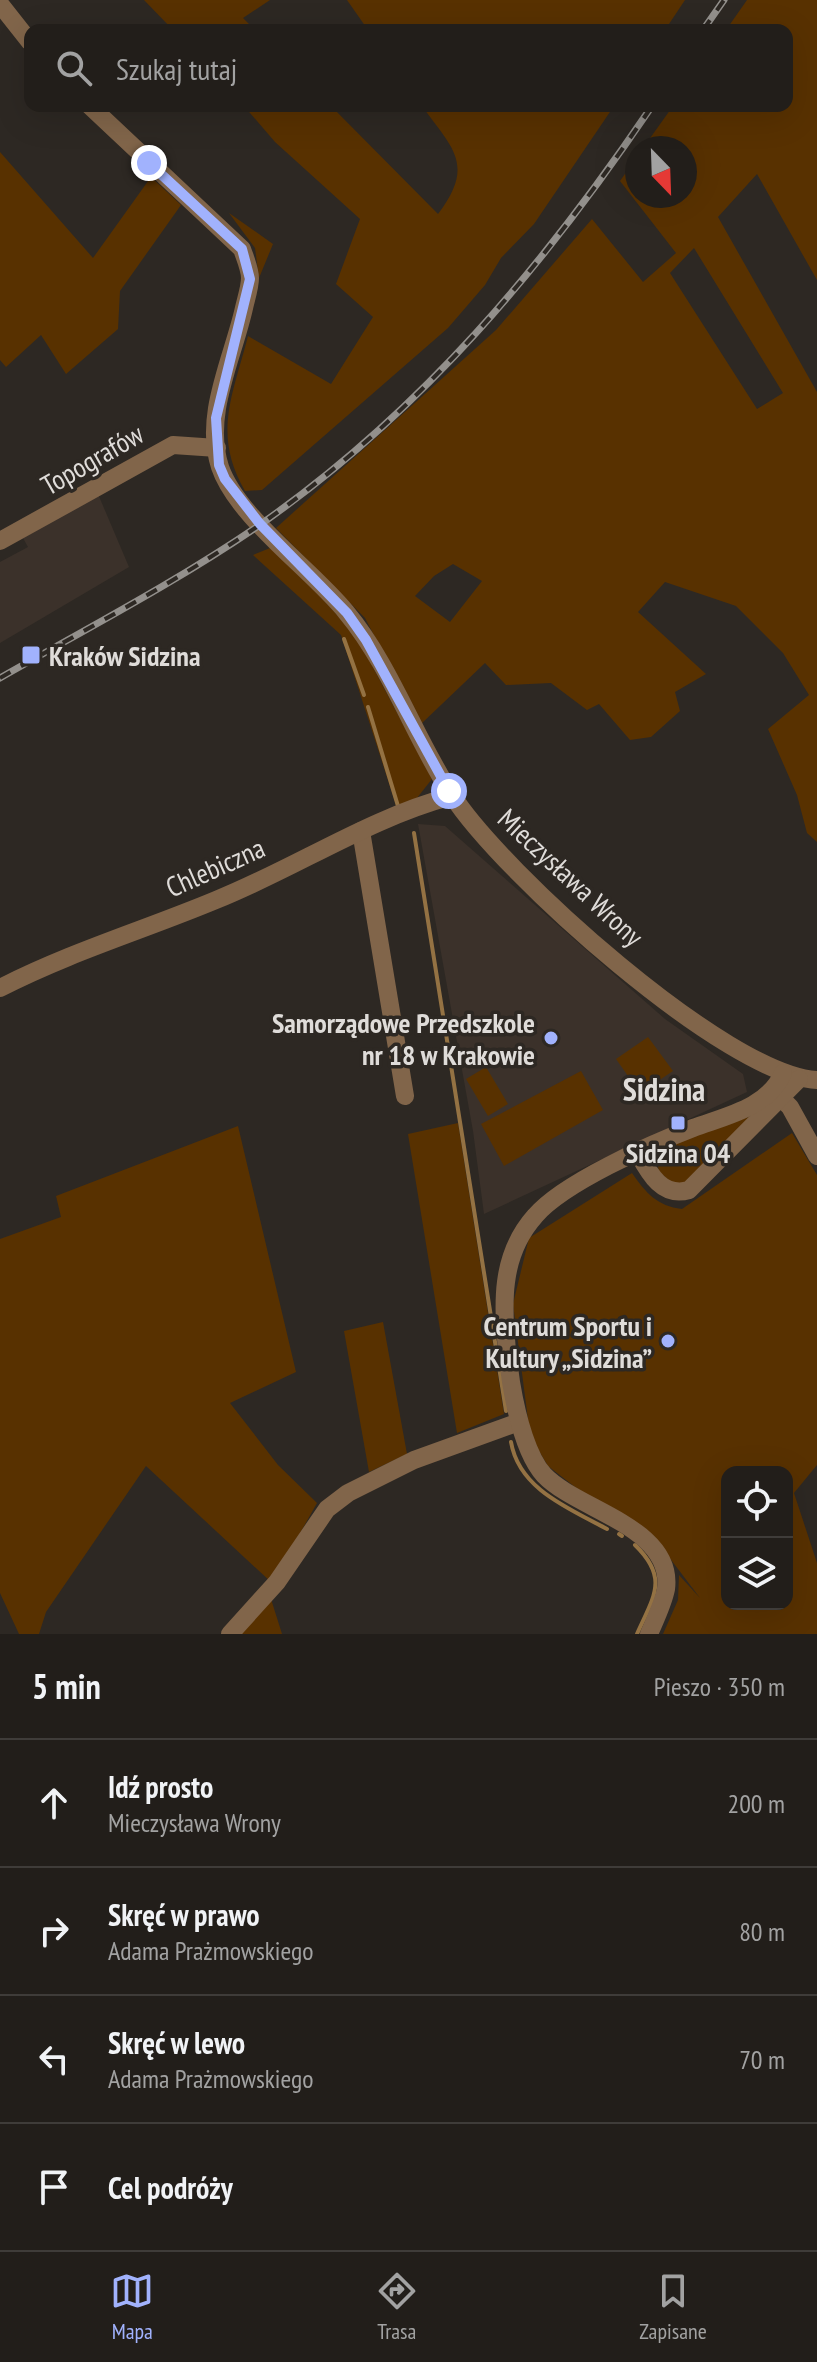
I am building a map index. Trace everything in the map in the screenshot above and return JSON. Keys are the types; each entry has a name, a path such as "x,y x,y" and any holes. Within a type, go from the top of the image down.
{"street":[{"path":"0,4 24,34"},
{"name":"Mieczysława Wrony","path":"96,112 242,249 250,279 216,418 217,448 225,479 239,499 347,613 366,640 452,796 506,862 637,978 724,1044 799,1078"},
{"name":"Topografów","path":"0,541 173,445 217,448"},
{"name":"Chlebiczna","path":"0,988 58,959 219,900 361,831 452,796"},
{"path":"361,831 405,1096"},
{"path":"638,1153 660,1185 673,1191 689,1190 778,1094 799,1078"},
{"path":"649,1634 666,1587 657,1554 636,1531 578,1501 545,1476 529,1455 519,1422 505,1317 506,1283 515,1248 524,1230 547,1204 638,1153 778,1094"},
{"path":"778,1094 817,1156"},
{"path":"230,1634 277,1582 327,1509 348,1493 414,1460 519,1422"}],"shaded area":[{"path":"144,0 270,0 243,18 249,24 167,24"},
{"path":"347,0 685,0 669,24 364,24"},
{"path":"747,0 817,0 817,280 757,174 718,217 817,392 817,842 807,833 797,795 768,729 809,695 783,653 736,606 665,582 638,612 706,674 675,692 680,711 651,737 630,740 599,704 587,710 551,683 506,685 485,663 420,725 365,618 276,528 496,330 592,219 643,282 676,253 641,208 697,208 697,136 652,136 669,112 793,112 793,24 730,24","holes":["694,248 783,393 757,409 670,273","453,564 482,581 450,622 415,596 434,576"]},
{"path":"249,112 337,112 438,214 456,182 458,169 450,145 426,112 610,112 534,224 501,258 485,285 448,328 262,490 245,491 229,451 227,432 228,414 248,336 331,384 373,317 336,284 360,219 275,142"},
{"path":"0,152 93,258 151,177 181,205 120,291 118,329 66,374 41,335 6,367 0,360"},
{"path":"229,213 273,244 259,278 255,248"},
{"path":"98,494 129,567 0,643 0,562 28,547 23,538"},
{"path":"275,546 357,637 432,779 417,798 397,808 341,635 253,555"},
{"path":"418,824 445,826 665,1019 743,1074 747,1092 484,1214 473,1131"},
{"path":"648,1037 673,1071 640,1093 616,1059"},
{"path":"486,1067 508,1104 488,1116 466,1079"},
{"path":"581,1071 603,1110 504,1166 481,1124"},
{"path":"751,1116 686,1183 672,1183 659,1172 657,1162 666,1146"},
{"path":"458,1123 504,1414 457,1433 408,1134"},
{"path":"238,1126 296,1372 230,1403 278,1465 317,1503 272,1583 146,1466 46,1612 39,1634 19,1634 0,1593 0,1239 61,1217 56,1196"},
{"name":"Centrum Sportu i Kultury „Sidzina”","path":"792,1133 817,1175 817,1465 794,1493 817,1563 817,1634 663,1634 678,1600 679,1575 700,1598 659,1544 548,1466 529,1427 513,1304 529,1238 632,1173 642,1187 666,1205 682,1209"},
{"path":"383,1322 407,1454 369,1472 344,1331"},
{"path":"271,1599 282,1634 239,1634"}],"waterway":[{"path":"344,639 364,695"},
{"path":"368,707 398,806"},
{"path":"414,833 506,1411"},
{"path":"511,1442 516,1458 535,1485 562,1505 607,1529"},
{"path":"635,1545 646,1557 655,1578 653,1598 637,1634"}],"railway":[{"path":"707,24 724,0"},
{"path":"0,678 230,545 319,480 374,434 476,333 523,279 648,112"}],"place":[{"name":"Kraków Sidzina","path":"31,655"},
{"name":"Samorządowe Przedszkole nr 18 w Krakowie","path":"551,1038"},
{"name":"Sidzina 04","path":"678,1123"},
{"name":"Centrum Sportu i Kultury „Sidzina”","path":"668,1341"}],"district":[{"name":"Sidzina","path":"664,1089"}],"route":[{"path":"149,163 220,225 242,249 250,279 216,418 219,465 225,479 260,524 347,613 366,640 449,791"}]}
